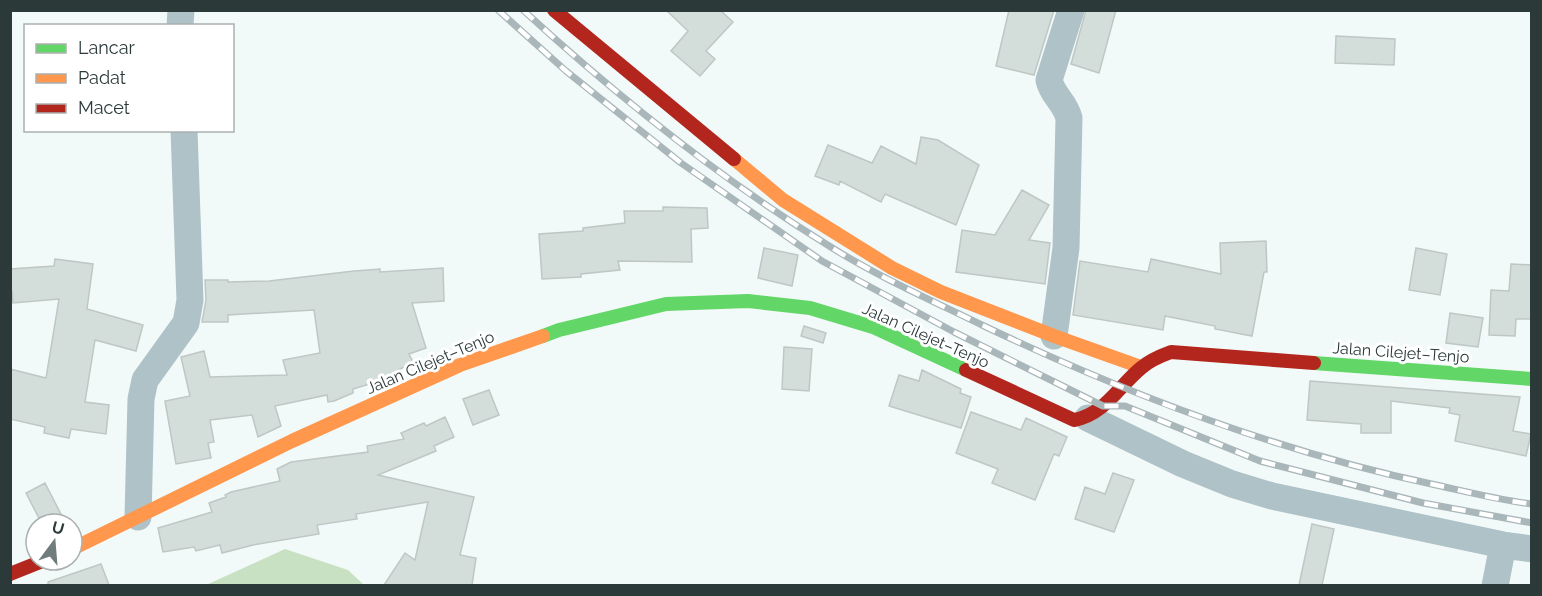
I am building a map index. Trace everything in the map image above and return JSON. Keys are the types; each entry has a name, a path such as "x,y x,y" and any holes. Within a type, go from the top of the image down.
{"main road":[{"path":"555,10 783,201 857,247 909,277 942,292 1141,367"},
{"name":"Jalan Cilejet–Tenjo","path":"84,543 292,441 460,365 559,330 666,304 747,301 810,308 873,327 1067,418 1079,420 1088,418 1103,406 1151,358 1162,353 1181,352 1532,379"},
{"path":"10,574 24,568"}],"street":[{"path":"1054,336 1066,248 1069,118 1065,105 1050,87 1048,80 1071,10"},
{"path":"138,517 141,399 145,380 186,323 189,314 184,132"},
{"path":"1088,418 1183,464 1232,484 1272,496 1503,545 1532,549"},
{"path":"1495,585 1503,545"}],"green space":[{"path":"285,549 348,570 364,585 206,585"}],"building":[{"path":"666,10 720,10 733,22 706,51 715,59 700,76 671,51 688,31"},
{"path":"1009,10 1054,10 1034,75 996,66"},
{"path":"1086,10 1116,10 1099,73 1071,64"},
{"path":"1336,36 1395,39 1394,65 1335,63"},
{"path":"921,137 938,140 979,165 956,225 885,194 881,202 840,181 839,185 815,176 828,145 872,163 881,146 916,164"},
{"path":"1022,190 1049,205 1029,240 1050,243 1045,284 956,272 962,230 995,235"},
{"path":"663,207 707,208 708,228 691,229 692,262 618,261 620,270 581,274 581,277 542,279 539,234 583,231 583,228 625,223 624,211 663,211"},
{"path":"1266,241 1267,272 1264,272 1252,336 1165,316 1163,330 1073,315 1080,261 1148,272 1151,259 1221,274 1220,243"},
{"path":"764,248 798,255 792,286 758,278"},
{"path":"1416,248 1447,254 1440,295 1409,290"},
{"path":"55,259 93,264 87,309 143,325 136,351 95,340 85,402 109,405 106,434 71,429 69,438 44,433 45,427 10,419 10,369 46,378 59,299 13,303 12,291 10,291 10,269 54,266"},
{"path":"1511,264 1532,265 1532,319 1516,319 1515,336 1489,335 1491,290 1509,291"},
{"path":"443,268 444,301 412,303 426,348 409,354 413,362 379,381 353,389 353,393 334,401 328,402 327,395 275,406 281,426 258,437 252,415 210,420 214,442 208,443 211,458 176,464 165,401 190,396 181,357 204,351 210,377 287,375 283,360 320,353 314,310 228,315 228,322 202,322 206,300 205,280 269,281 380,269 380,272"},
{"path":"1450,313 1483,318 1478,347 1446,343"},
{"path":"804,326 826,333 823,343 801,336"},
{"path":"784,347 812,349 809,391 782,389"},
{"path":"922,370 961,389 960,393 971,397 961,428 889,406 899,375 919,381"},
{"path":"1310,381 1520,397 1513,431 1531,434 1526,456 1455,441 1460,415 1449,413 1450,408 1391,401 1391,433 1361,433 1361,424 1307,420"},
{"path":"489,390 499,415 473,425 463,399"},
{"path":"971,412 1021,430 1026,418 1067,437 1059,456 1054,454 1035,500 992,483 998,469 956,453"},
{"path":"445,417 454,437 434,446 436,451 378,475 474,497 460,555 476,558 472,585 384,585 405,553 415,560 428,502 356,514 357,519 317,525 319,534 253,545 222,553 220,545 196,551 194,547 163,552 158,528 212,512 209,503 226,497 225,495 231,492 280,481 277,469 291,462 368,452 367,446 404,439 401,433 424,423 426,426"},
{"path":"1113,473 1134,480 1114,532 1075,519 1085,487 1105,494"},
{"path":"45,483 60,512 36,512 26,493"},
{"path":"1312,524 1334,529 1322,585 1299,585"},
{"path":"101,564 109,585 48,585 48,582 84,572 84,570"}],"railway":[{"path":"498,10 566,71 681,163 822,261 954,332 1103,406 1125,406 1260,461 1423,503 1532,523"},
{"path":"523,10 632,104 746,191 845,256 924,297 1094,375 1206,419 1377,472 1484,496 1532,504"}],"traffic: fast":[{"path":"543,336 666,304 748,301 810,308 873,327 966,370"},
{"path":"1314,363 1532,379"}],"traffic: slow":[{"path":"734,159 783,200 892,268 941,292 1141,367"},
{"path":"84,543 292,441 460,365 543,336"}],"traffic: jam":[{"path":"554,10 734,159"},
{"path":"966,370 1074,420 1085,417 1103,406 1144,365 1171,352 1314,363"},
{"path":"10,574 24,568"}]}
